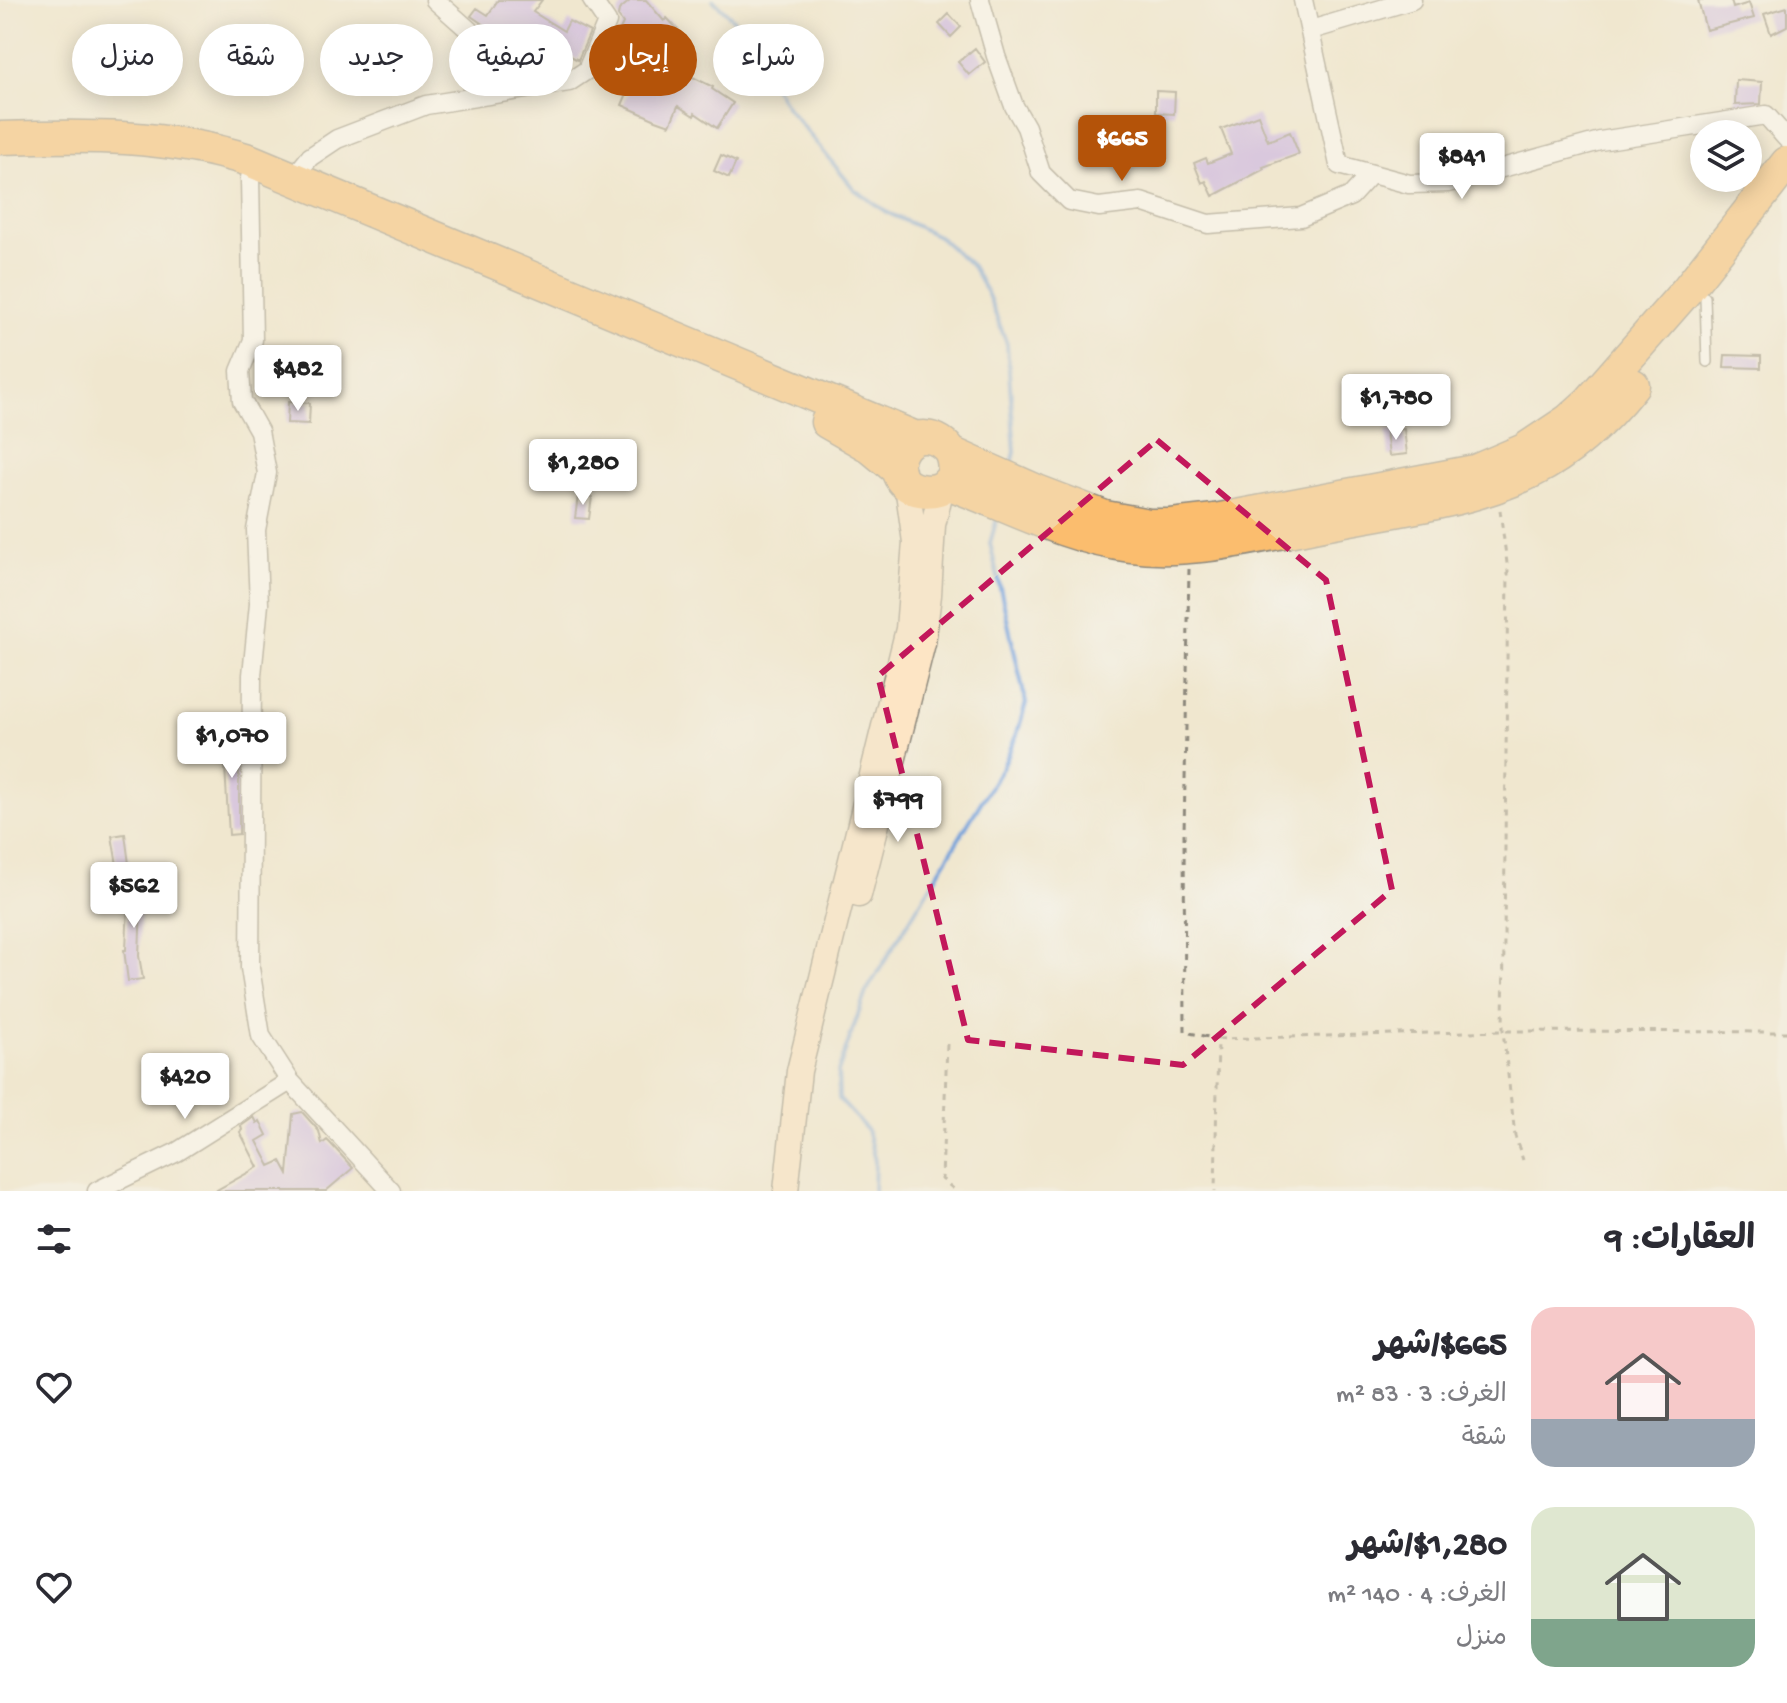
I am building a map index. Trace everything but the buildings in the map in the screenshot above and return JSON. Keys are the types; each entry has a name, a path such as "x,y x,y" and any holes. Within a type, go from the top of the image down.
{"highway":[{"path":"0,138 102,136 154,139 224,152 294,177 916,438 937,439 957,476 1030,503 1127,522 1171,525 1215,520 1449,477 1500,461 1547,436 1589,402 1687,290 1787,163"},
{"path":"0,157 149,156 194,162 250,178 818,417 869,446 921,492 932,492 957,476"},
{"path":"1030,503 1080,536 1161,548 1188,547 1448,500 1497,487 1546,464 1589,433 1620,402 1787,192"},
{"path":"903,478 900,455 916,438"}],"main road":[{"path":"803,1191 811,1090 817,1056 923,643 933,525 957,476"},
{"path":"786,1191 799,1071 908,629 915,542 903,478"}],"street":[{"path":"435,0 462,24"},
{"path":"573,79 587,70 607,22 592,0"},
{"path":"980,0 996,56 1014,106 1026,127 1041,173 1069,201 1099,207 1141,202 1208,224 1301,217 1351,196 1371,174"},
{"path":"1303,0 1339,165 1409,184 1448,183 1600,141 1766,115 1787,139"},
{"path":"1311,30 1412,0"},
{"path":"294,177 310,157 337,139 426,105 476,96"},
{"path":"250,178 253,340 240,371 242,401 259,431 267,473 256,530 259,604 252,675 250,968 261,1036 290,1081 391,1191"},
{"path":"97,1191 177,1152 290,1081"}],"lane":[{"path":"1705,297 1707,362"}],"path":[{"path":"1497,487 1508,571 1503,1031 1515,1136 1523,1160"},
{"path":"1188,547 1185,1032 1218,1039 1503,1031 1787,1032"},
{"path":"1215,1191 1218,1039"},
{"path":"947,1044 942,1179 956,1191"}],"highlighted area":[{"path":"1157,440 1326,580 1392,890 1183,1065 968,1040 878,676"}],"waterway":[{"path":"713,0 734,20 786,106 854,189 886,212 938,236 972,266 988,295 1007,344 1015,452 1012,464"},
{"path":"874,1191 875,1161 867,1130 839,1099 838,1072 866,992 1003,766 1026,703 990,543 998,515"}]}
